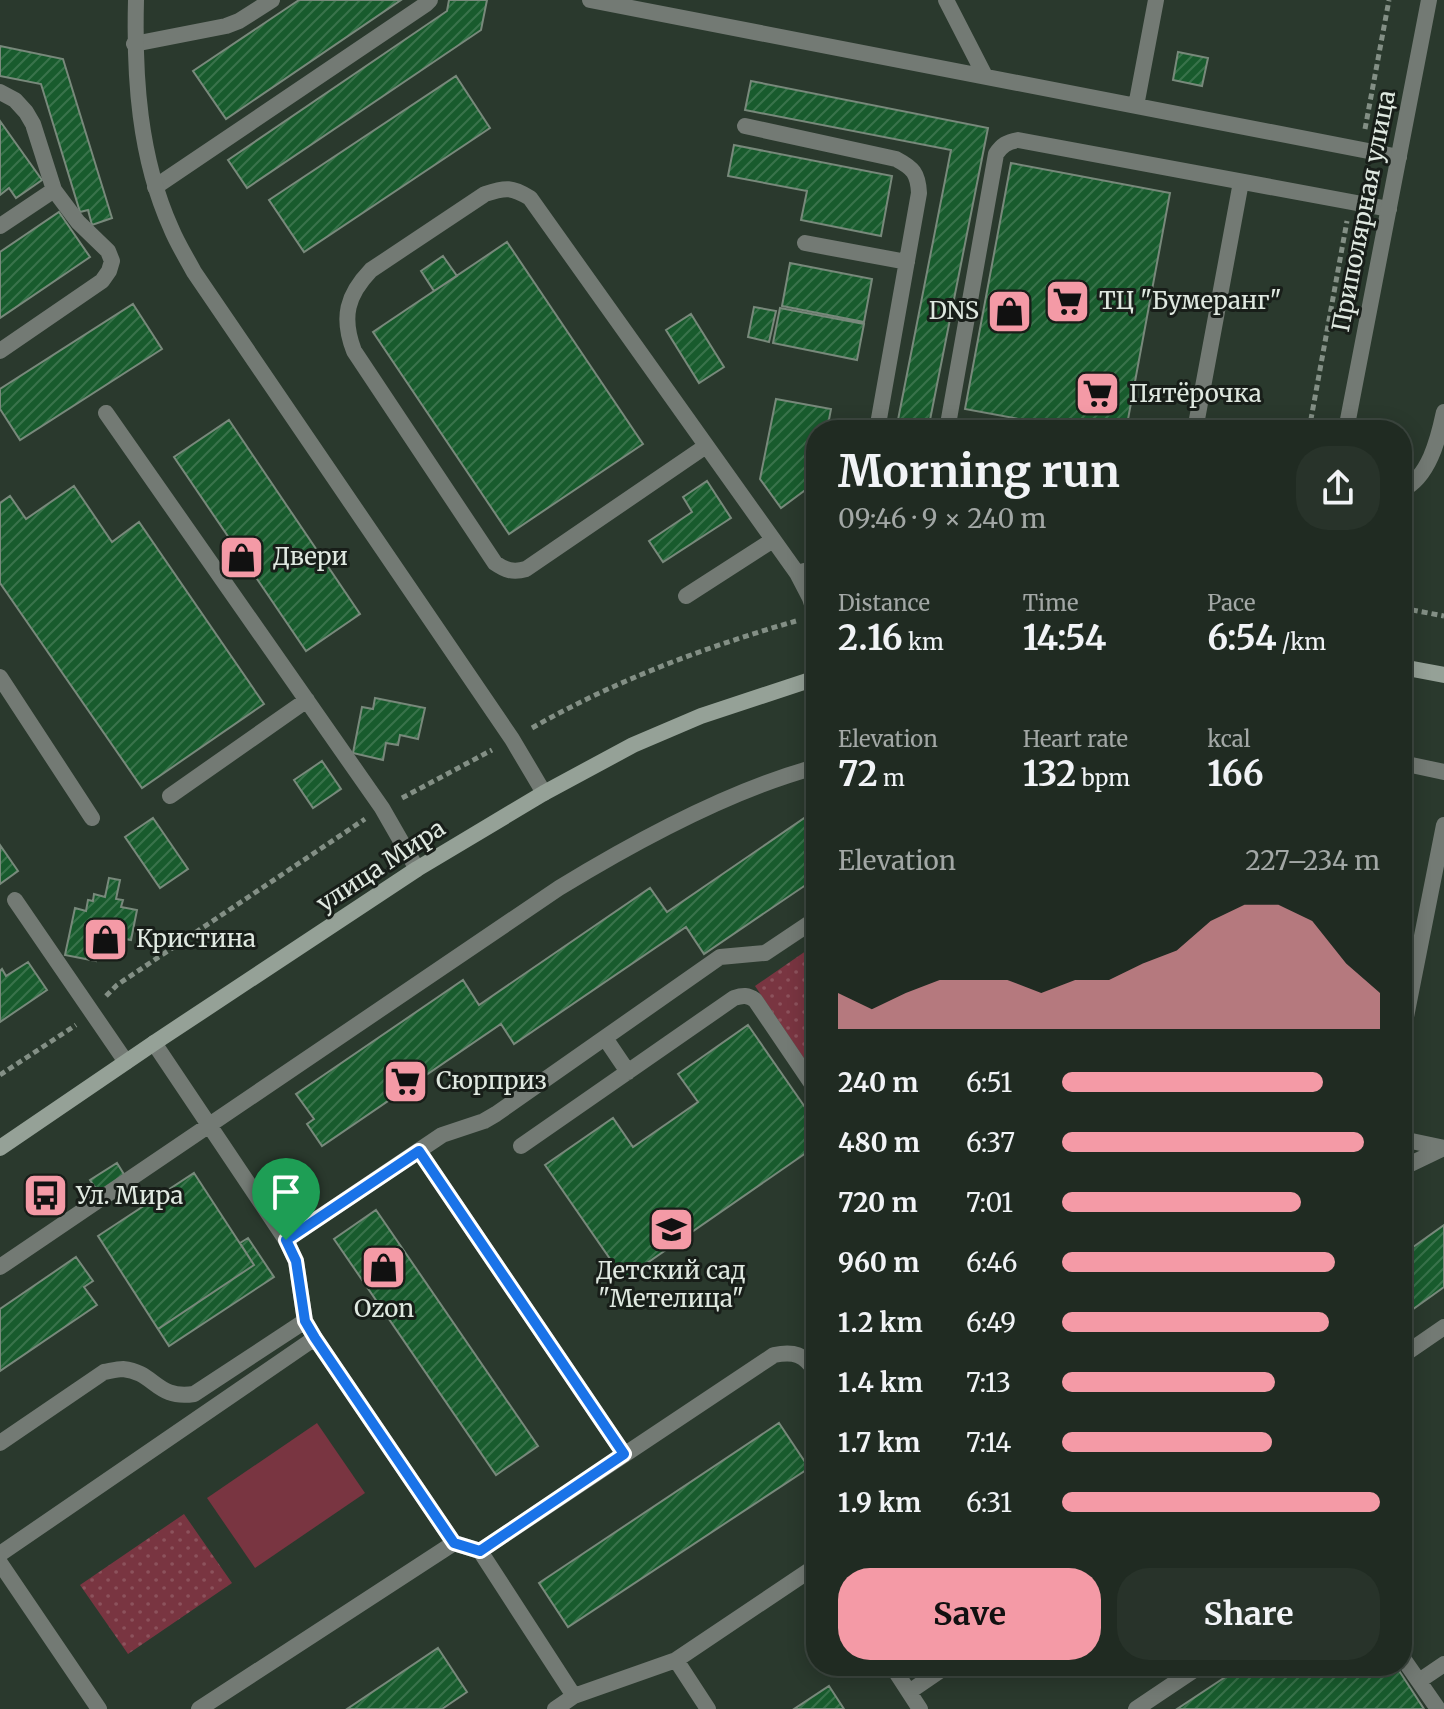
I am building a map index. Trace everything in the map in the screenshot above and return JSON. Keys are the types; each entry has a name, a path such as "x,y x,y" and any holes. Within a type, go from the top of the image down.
{"street":[{"path":"136,0 134,44 138,100 146,152 171,230 194,272 512,739 544,793"},
{"path":"134,44 226,26 272,0"},
{"path":"155,187 430,0"},
{"path":"590,0 1399,157"},
{"path":"946,0 985,76"},
{"path":"1136,106 1156,0"},
{"name":"Приполярная улица","path":"1348,420 1429,0"},
{"path":"0,92 15,100 26,112 33,124 54,190 85,230 108,251 112,261 102,281 0,351"},
{"path":"745,126 896,159 909,166 918,179 919,193 879,420"},
{"path":"949,420 996,154 1008,142 1018,140 1389,209"},
{"path":"1197,420 1241,182"},
{"path":"706,446 526,569 516,572 504,570 495,563 354,351 348,335 347,318 351,297 371,270 485,194 501,188 516,189 530,198 797,573 806,590"},
{"path":"0,226 54,190"},
{"path":"805,243 907,262"},
{"path":"1412,484 1431,457 1444,412"},
{"path":"106,413 382,808 417,869"},
{"path":"686,596 773,540"},
{"path":"797,573 806,571"},
{"path":"1412,669 1444,675"},
{"path":"0,677 92,818"},
{"name":"улица Мира","path":"0,1148 417,869 544,793 633,745 701,716 806,681"},
{"path":"170,796 307,700"},
{"path":"1412,765 1444,772"},
{"path":"0,1267 612,855 730,798 806,770"},
{"path":"1412,987 1444,825"},
{"path":"15,900 126,1062"},
{"path":"286,1240 442,1135 496,1114 720,957 765,953 806,926"},
{"path":"521,1146 742,995 755,1000 806,1075"},
{"path":"605,1038 628,1072"},
{"path":"154,1043 286,1240 296,1261 305,1321 315,1338 454,1543 480,1551 574,1696"},
{"path":"1412,1141 1444,1148"},
{"path":"1412,1163 1444,1148"},
{"path":"419,1151 624,1454"},
{"path":"0,1443 104,1372 121,1369 139,1373 164,1391 178,1396 194,1394 305,1321"},
{"path":"1412,1349 1444,1327"},
{"path":"0,1554 315,1338"},
{"path":"480,1551 774,1355 789,1352 806,1361"},
{"path":"199,1709 454,1543"},
{"path":"0,1563 99,1709"},
{"path":"555,1709 574,1696 676,1660 806,1573"},
{"path":"676,1660 708,1709"},
{"path":"1419,1681 1444,1664"},
{"path":"1412,1671 1438,1709"},
{"path":"899,1676 920,1709"},
{"path":"909,1692 932,1676"},
{"path":"1136,1709 1185,1676"}],"path":[{"path":"1412,610 1444,616"}],"shaded area":[{"path":"806,951 806,1061 755,986"},
{"path":"317,1423 365,1493 255,1568 207,1498"},
{"path":"184,1514 232,1583 128,1654 80,1585"}],"building":[{"path":"299,0 401,0 226,119 193,71"},
{"path":"449,0 487,0 481,30 247,188 228,160 447,11"},
{"path":"0,46 63,59 112,218 92,225 88,210 80,212 41,84 0,76"},
{"path":"1178,52 1208,58 1202,86 1173,80"},
{"path":"456,76 490,128 304,252 269,200"},
{"path":"751,81 988,128 930,420 898,420 951,150 745,110"},
{"path":"0,121 42,180 16,198 9,188 0,195"},
{"path":"734,145 892,176 881,236 801,220 807,191 728,176"},
{"name":"ТЦ \"Бумеранг\"","path":"1011,163 1170,193 1128,420 1024,420 965,409"},
{"path":"59,212 90,257 0,318 0,252"},
{"path":"507,242 643,444 509,534 373,332"},
{"path":"443,256 457,276 434,291 421,271"},
{"path":"790,263 872,279 864,322 782,306"},
{"path":"133,304 162,349 20,440 0,409 0,389"},
{"path":"754,307 776,311 769,342 748,337"},
{"path":"780,308 864,324 857,360 773,343"},
{"path":"691,314 724,367 699,383 666,330"},
{"path":"776,399 831,409 829,420 806,420 806,489 781,508 760,479"},
{"path":"229,420 360,614 306,651 174,457"},
{"path":"707,481 731,518 663,562 649,541 692,512 683,497"},
{"path":"74,486 112,542 139,522 264,704 142,788 0,583 0,503 10,496 26,519"},
{"path":"375,698 425,708 418,739 400,735 398,745 386,743 383,760 353,753 362,707 373,709"},
{"path":"322,761 341,789 313,808 294,780"},
{"path":"806,817 806,885 704,954 686,927 514,1044 501,1024 322,1146 307,1124 314,1119 296,1094 463,980 479,1005 650,888 667,912"},
{"path":"153,818 188,869 160,888 125,837"},
{"path":"0,845 18,871 0,884"},
{"path":"109,878 120,880 116,899 123,900 121,907 137,910 131,940 113,937 111,947 99,945 96,961 65,955 75,908 86,911 88,900 93,901 94,894 105,897"},
{"path":"28,962 47,990 0,1022 0,971 2,969 6,976"},
{"path":"748,1025 806,1109 806,1153 624,1279 545,1165 613,1118 633,1147 698,1102 678,1074"},
{"path":"117,1163 125,1176 99,1193 90,1180"},
{"path":"194,1173 254,1265 158,1329 98,1236"},
{"path":"376,1210 538,1446 496,1475 334,1239"},
{"path":"1444,1225 1444,1287 1412,1310 1412,1248"},
{"path":"248,1238 274,1277 169,1346 158,1329 254,1265 240,1243"},
{"path":"76,1257 93,1281 84,1287 97,1305 0,1371 0,1309"},
{"path":"779,1423 806,1464 806,1470 568,1627 539,1583"},
{"path":"438,1648 467,1692 442,1709 347,1709"},
{"path":"1227,1676 1403,1676 1424,1709 1177,1709"},
{"path":"829,1686 844,1709 794,1709"}],"place":[{"name":"ТЦ \"Бумеранг\"","path":"1068,301"},
{"name":"DNS","path":"1010,311"},
{"name":"Пятёрочка","path":"1098,394"},
{"name":"Двери","path":"242,557"},
{"name":"Кристина","path":"105,939"},
{"name":"Сюрприз","path":"405,1081"},
{"name":"Ул. Мира","path":"45,1196"},
{"name":"Детский сад \"Метелица\"","path":"671,1229"},
{"name":"Ozon","path":"384,1267"}],"route":[{"path":"419,1151 624,1454 480,1551 454,1543 305,1321 296,1261 286,1240 419,1151"}]}
